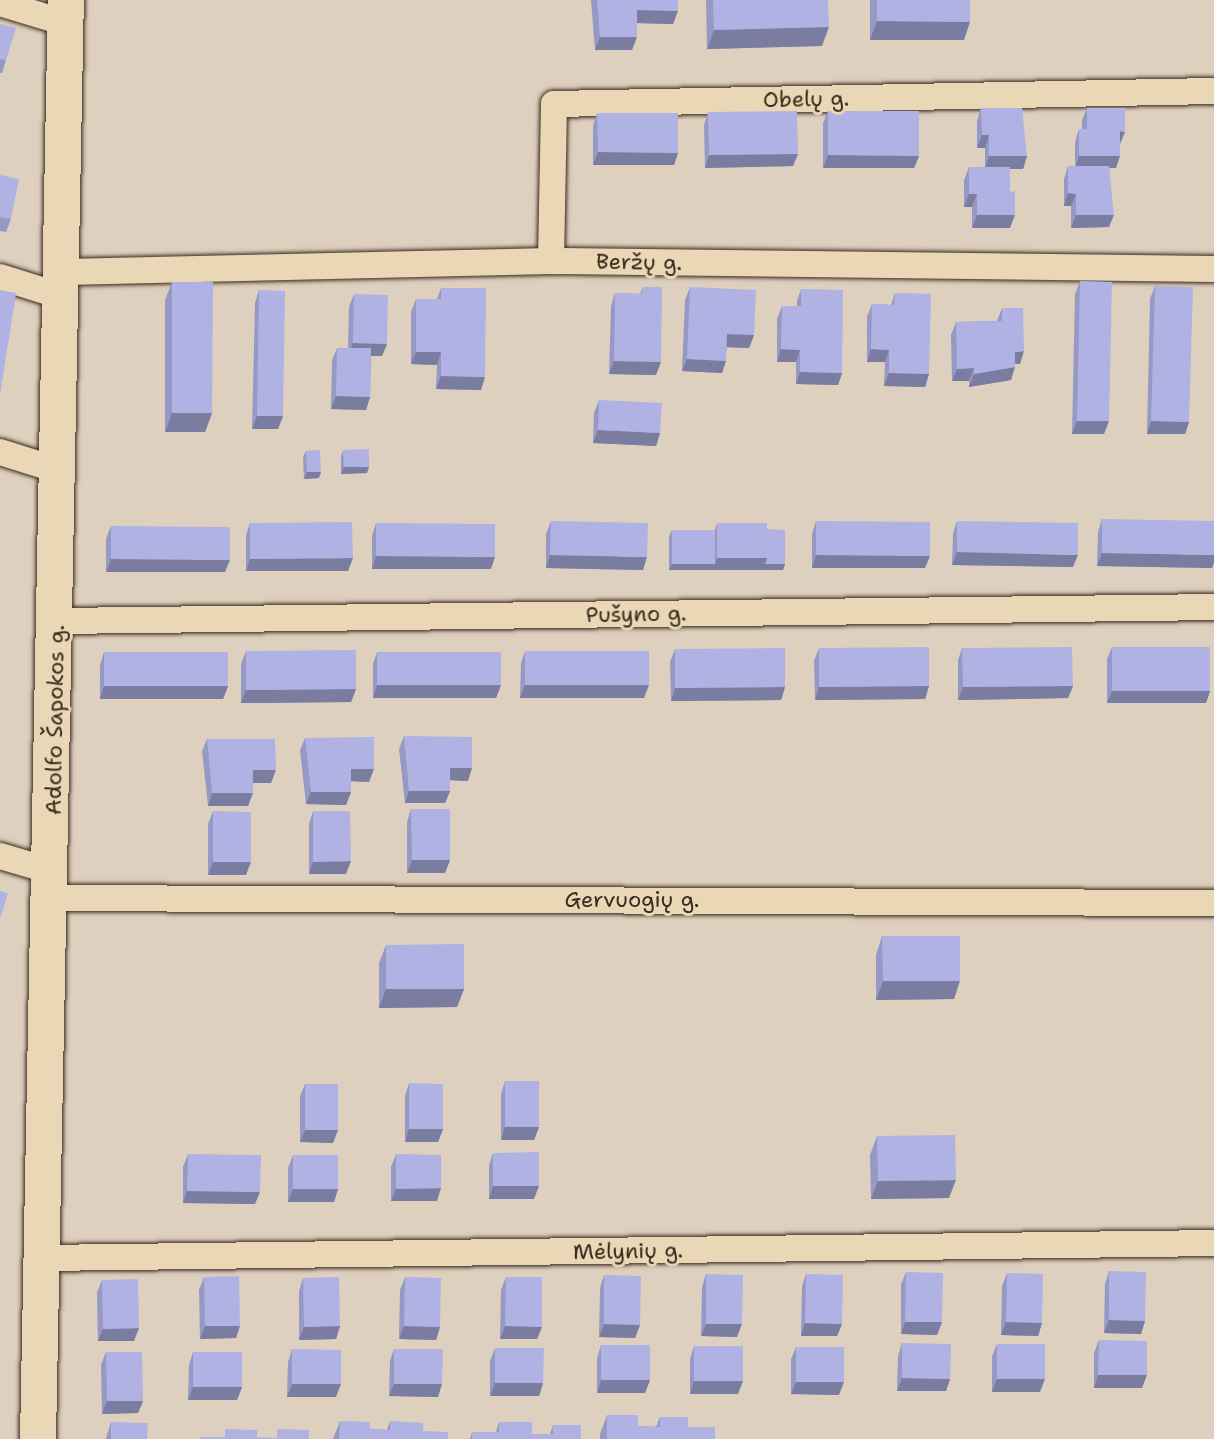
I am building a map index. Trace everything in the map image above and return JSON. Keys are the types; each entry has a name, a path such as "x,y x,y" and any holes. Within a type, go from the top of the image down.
{"street":[{"path":"0,3 66,12"},
{"name":"Adolfo Šapokos g.","path":"38,1439 57,621 57,470 64,284 66,12"},
{"name":"Obelų g.","path":"551,261 554,104 1214,91"},
{"name":"Beržų g.","path":"0,277 64,284 551,261 1214,269"},
{"path":"0,452 57,470"},
{"name":"Pušyno g.","path":"57,621 1214,607"},
{"name":"Gervuogių g.","path":"0,856 51,885 1214,903"},
{"name":"Mėlynių g.","path":"41,1258 1214,1243"}],"building":[{"path":"597,0 678,0 678,11 637,10 637,37 600,37"},
{"path":"713,0 828,0 829,27 714,30"},
{"path":"877,0 970,0 970,22 877,21"},
{"path":"0,24 16,28 6,60 0,59"},
{"path":"981,108 1022,108 1027,156 989,156 989,135 982,135"},
{"path":"1087,108 1125,108 1125,132 1120,131 1120,156 1079,156 1079,129 1087,129"},
{"path":"797,111 798,154 709,155 708,112"},
{"path":"828,111 919,111 919,156 828,155"},
{"path":"597,113 678,113 678,153 598,152"},
{"path":"1068,166 1109,166 1114,215 1076,215 1076,194 1068,193"},
{"path":"969,167 1010,167 1010,192 1015,191 1015,215 977,215 977,194 969,194"},
{"path":"0,175 19,179 11,219 0,217"},
{"path":"1080,281 1112,282 1109,421 1077,421"},
{"path":"172,282 213,282 212,413 172,413"},
{"path":"1155,286 1193,287 1189,422 1151,421"},
{"path":"643,287 662,287 661,362 614,361 615,293 642,294"},
{"path":"690,287 756,290 754,335 727,334 726,361 687,359"},
{"path":"441,288 486,288 485,377 441,376 441,352 416,352 416,299 441,299"},
{"path":"801,289 843,290 842,373 800,372 800,350 781,349 782,306 801,306"},
{"path":"0,290 16,293 0,395"},
{"path":"259,290 285,291 283,416 257,416"},
{"path":"895,293 931,294 929,374 889,373 889,350 871,349 872,304 894,305"},
{"path":"354,294 388,295 387,344 353,343"},
{"path":"1002,308 1023,308 1024,351 1015,352 1015,367 974,374 974,368 957,369 956,322 1002,321"},
{"path":"337,348 371,348 370,397 336,396"},
{"path":"599,400 662,403 660,433 598,430"},
{"path":"369,449 369,467 344,467 343,450"},
{"path":"320,450 321,472 307,472 306,451"},
{"path":"1102,519 1214,521 1214,555 1102,553"},
{"path":"551,521 648,523 647,557 550,555"},
{"path":"816,521 930,522 930,556 816,555"},
{"path":"957,521 1078,523 1078,555 957,552"},
{"path":"352,522 353,558 250,559 250,523"},
{"path":"376,523 495,524 495,557 376,556"},
{"path":"717,523 767,523 767,558 717,558"},
{"path":"111,526 230,527 230,560 111,559"},
{"path":"767,529 785,530 785,564 765,564"},
{"path":"672,530 715,530 715,564 672,564"},
{"path":"929,647 929,686 819,687 819,648"},
{"path":"1072,647 1073,686 963,687 962,648"},
{"path":"1112,647 1210,647 1210,691 1112,691"},
{"path":"785,648 785,687 675,688 675,649"},
{"path":"356,650 356,689 246,690 246,651"},
{"path":"525,651 649,651 649,685 525,685"},
{"path":"104,652 228,652 228,686 104,686"},
{"path":"377,652 501,652 501,685 377,685"},
{"path":"404,736 472,737 472,768 450,768 450,791 409,791"},
{"path":"374,737 374,769 351,769 351,792 311,792 305,738"},
{"path":"207,739 275,739 276,770 253,770 253,793 212,793"},
{"path":"411,809 450,809 450,860 412,860"},
{"path":"213,811 251,812 251,862 213,862"},
{"path":"313,811 350,811 351,861 313,862"},
{"path":"0,891 8,893 0,919"},
{"path":"882,936 960,936 960,981 883,981"},
{"path":"464,944 464,989 386,989 386,945"},
{"path":"505,1081 539,1081 539,1127 505,1127"},
{"path":"409,1083 443,1084 443,1129 409,1129"},
{"path":"305,1084 338,1084 338,1130 305,1130"},
{"path":"955,1135 956,1180 878,1181 877,1136"},
{"path":"539,1152 539,1186 493,1186 493,1153"},
{"path":"188,1154 261,1155 260,1192 187,1191"},
{"path":"396,1154 441,1155 441,1188 396,1189"},
{"path":"293,1155 338,1155 338,1189 293,1189"},
{"path":"1109,1271 1146,1272 1145,1321 1109,1320"},
{"path":"906,1272 943,1273 942,1322 905,1322"},
{"path":"1007,1273 1043,1274 1042,1323 1006,1322"},
{"path":"706,1274 743,1275 742,1324 706,1324"},
{"path":"806,1274 843,1275 842,1324 805,1323"},
{"path":"604,1275 641,1276 640,1325 604,1324"},
{"path":"239,1276 240,1326 205,1326 204,1277"},
{"path":"339,1277 340,1326 304,1327 303,1278"},
{"path":"405,1277 441,1278 440,1327 404,1326"},
{"path":"506,1277 542,1277 542,1327 505,1326"},
{"path":"138,1279 139,1328 103,1329 102,1280"},
{"path":"1099,1340 1147,1341 1147,1375 1098,1375"},
{"path":"902,1343 951,1344 950,1379 902,1378"},
{"path":"997,1344 1045,1344 1045,1379 997,1379"},
{"path":"601,1345 650,1345 650,1380 601,1380"},
{"path":"694,1346 743,1346 743,1381 694,1381"},
{"path":"796,1347 844,1347 844,1382 796,1382"},
{"path":"495,1348 544,1348 543,1383 495,1383"},
{"path":"292,1349 341,1350 341,1384 292,1384"},
{"path":"394,1349 443,1349 442,1384 394,1384"},
{"path":"106,1352 142,1352 143,1401 107,1401"},
{"path":"193,1352 242,1352 242,1387 193,1387"},
{"path":"607,1415 638,1415 638,1426 660,1427 660,1417 688,1417 688,1427 715,1427 715,1439 607,1439"},
{"path":"340,1421 370,1422 370,1429 390,1430 390,1421 423,1423 423,1431 448,1432 448,1439 339,1439"},
{"path":"111,1422 148,1423 147,1439 111,1439"},
{"path":"499,1422 532,1422 532,1434 553,1434 553,1425 581,1425 581,1439 472,1439 472,1432 499,1432"},
{"path":"225,1429 257,1430 257,1437 277,1438 277,1429 309,1430 309,1439 200,1439 225,1437"}]}
